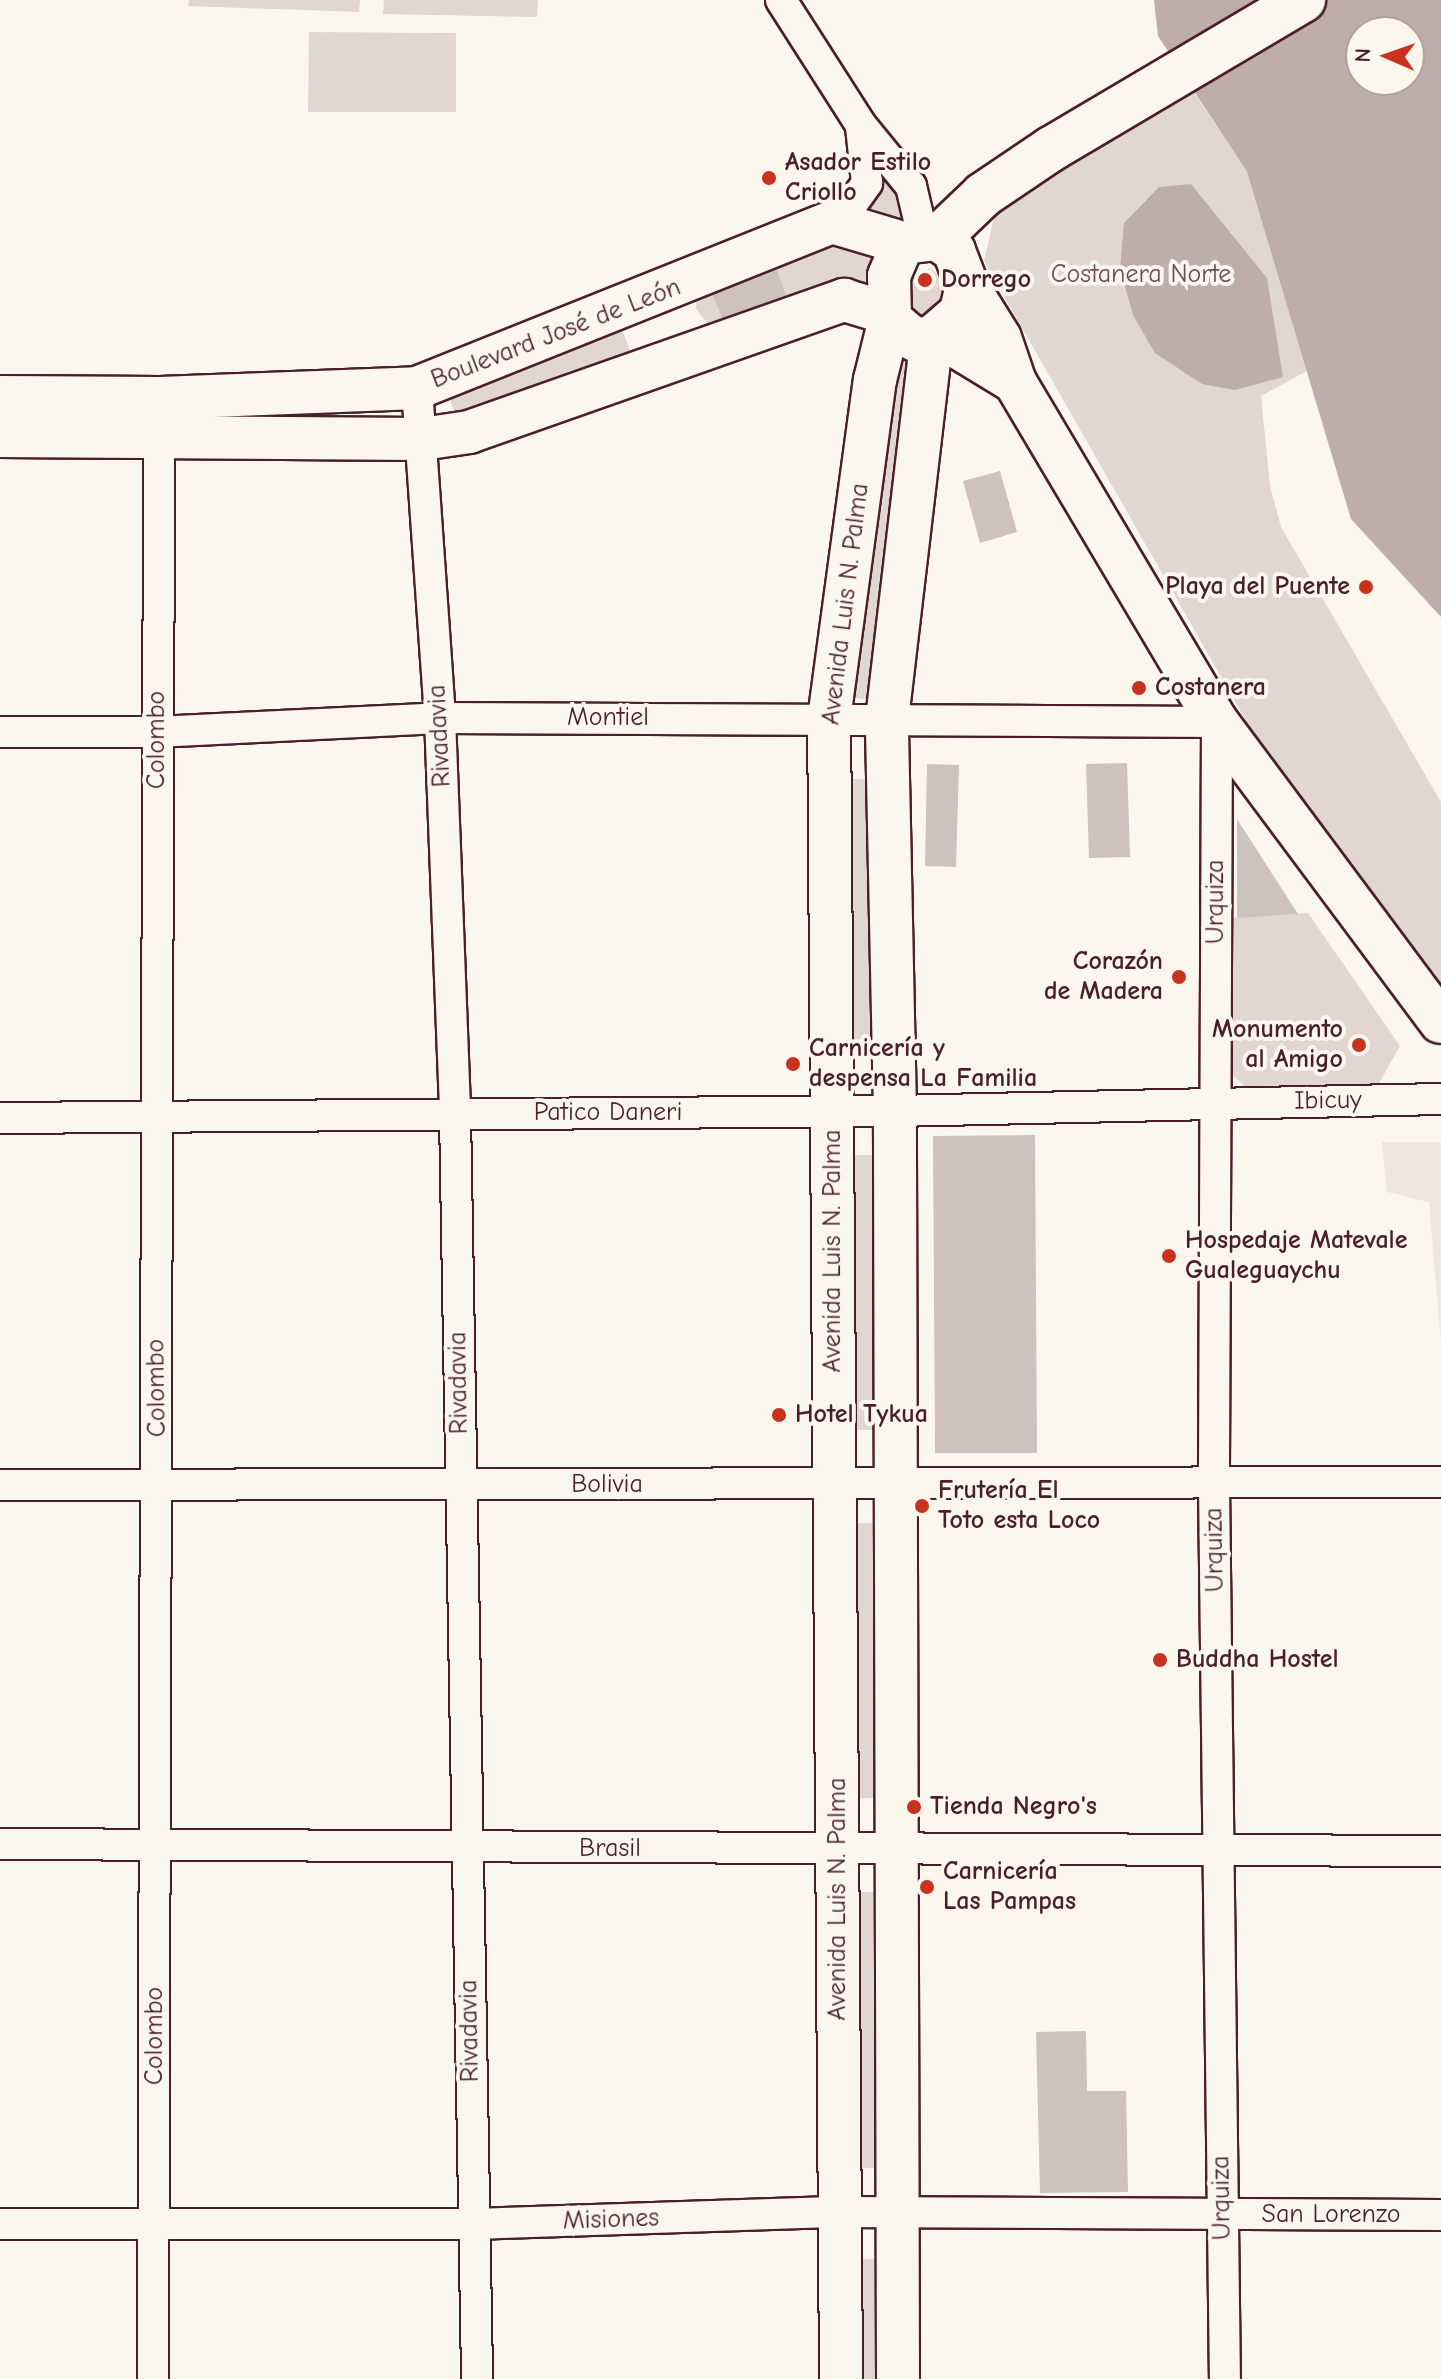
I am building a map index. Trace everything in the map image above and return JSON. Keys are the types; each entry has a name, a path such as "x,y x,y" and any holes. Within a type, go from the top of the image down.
{"main road":[{"path":"889,316 889,276 921,240 1051,149 1303,0"},
{"path":"840,221 954,251 967,285 1000,338 1015,382 1217,722 1441,1022"},
{"name":"Boulevard José de León","path":"0,397 160,398 417,388 840,221"},
{"path":"0,436 159,440 422,439 469,432 844,300 889,316 915,340 934,336 961,312 967,285"},
{"name":"Avenida Luis N. Palma","path":"841,2379 829,719 875,380 889,316"},
{"path":"934,336 1015,382"},
{"name":"Avenida Luis N. Palma","path":"898,2379 894,2212 899,1851 895,1111 887,719 934,336"}],"street":[{"path":"781,0 861,125 911,186 921,240"},
{"path":"840,221 867,183 861,125"},
{"name":"Rivadavia","path":"417,388 440,718 455,1114 477,2379"},
{"name":"Colombo","path":"153,2379 158,1485 154,1119 160,398"},
{"name":"Montiel","path":"0,732 156,732 440,718 1217,722"},
{"name":"Urquiza","path":"1217,722 1214,1485 1225,2379"},
{"name":"Ibicuy","path":"1215,1103 1441,1099"},
{"name":"Patico Daneri","path":"0,1118 832,1112 1215,1103"},
{"name":"Bolivia","path":"0,1485 1214,1485 1441,1482"},
{"name":"Brasil","path":"0,1844 1220,1854 1441,1851"},
{"name":"Misiones","path":"0,2224 473,2224 840,2212 1222,2215"},
{"name":"San Lorenzo","path":"1222,2215 1441,2215"}],"shaded area":[{"path":"1154,0 1441,0 1441,617 1351,519 1247,172 1158,36"},
{"path":"1191,184 1267,278 1283,377 1235,390 1202,384 1155,353 1133,315 1120,269 1124,223 1159,187"},
{"path":"1382,1142 1441,1142 1441,1344 1429,1202 1387,1192"}],"green space":[{"path":"189,0 360,0 359,12 188,6"},
{"path":"384,0 538,0 537,17 383,14"},
{"path":"309,32 456,33 456,112 308,112"},
{"name":"Costanera Norte","path":"1192,89 1247,172 1307,371 1261,396 1270,486 1281,527 1441,802 1441,989 1261,747 984,261 995,213 1040,179"},
{"path":"882,170 910,212 896,225 862,209 878,189"},
{"path":"829,235 887,249 875,291 834,280 710,326 696,309 697,288"},
{"path":"929,268 941,276 944,300 933,316 920,317 909,302 912,278"},
{"path":"621,327 630,350 457,419 448,395"},
{"path":"896,354 919,357 869,700 846,697"},
{"path":"849,779 873,779 875,1054 851,1054"},
{"path":"1308,913 1400,1046 1378,1085 1245,1086 1231,1074 1231,918"},
{"path":"851,1155 875,1155 876,1430 852,1430"},
{"path":"854,1523 878,1523 880,1798 856,1798"},
{"path":"853,1892 877,1892 879,2168 855,2168"},
{"path":"860,2259 884,2259 884,2379 861,2379"}],"building":[{"path":"777,270 786,295 722,318 713,295"},
{"path":"1000,471 1017,532 980,543 963,481"},
{"path":"1127,763 1130,857 1089,858 1086,764"},
{"path":"927,764 959,765 956,867 925,866"},
{"path":"1237,819 1298,914 1237,918"},
{"path":"1035,1135 1037,1453 935,1453 933,1136"},
{"path":"1086,2031 1087,2091 1126,2091 1128,2192 1040,2193 1036,2032"}],"place":[{"name":"Asador Estilo Criollo","path":"769,178"},
{"name":"Dorrego","path":"925,280"},
{"name":"Playa del Puente","path":"1366,587"},
{"name":"Costanera","path":"1139,688"},
{"name":"Corazón de Madera","path":"1179,977"},
{"name":"Monumento al Amigo","path":"1359,1045"},
{"name":"Carnicería y despensa La Familia","path":"793,1064"},
{"name":"Hospedaje Matevale Gualeguaychu","path":"1169,1256"},
{"name":"Hotel Tykua","path":"779,1415"},
{"name":"Frutería El Toto esta Loco","path":"922,1506"},
{"name":"Buddha Hostel","path":"1160,1660"},
{"name":"Tienda Negro's","path":"914,1807"},
{"name":"Carnicería Las Pampas","path":"927,1887"}]}
